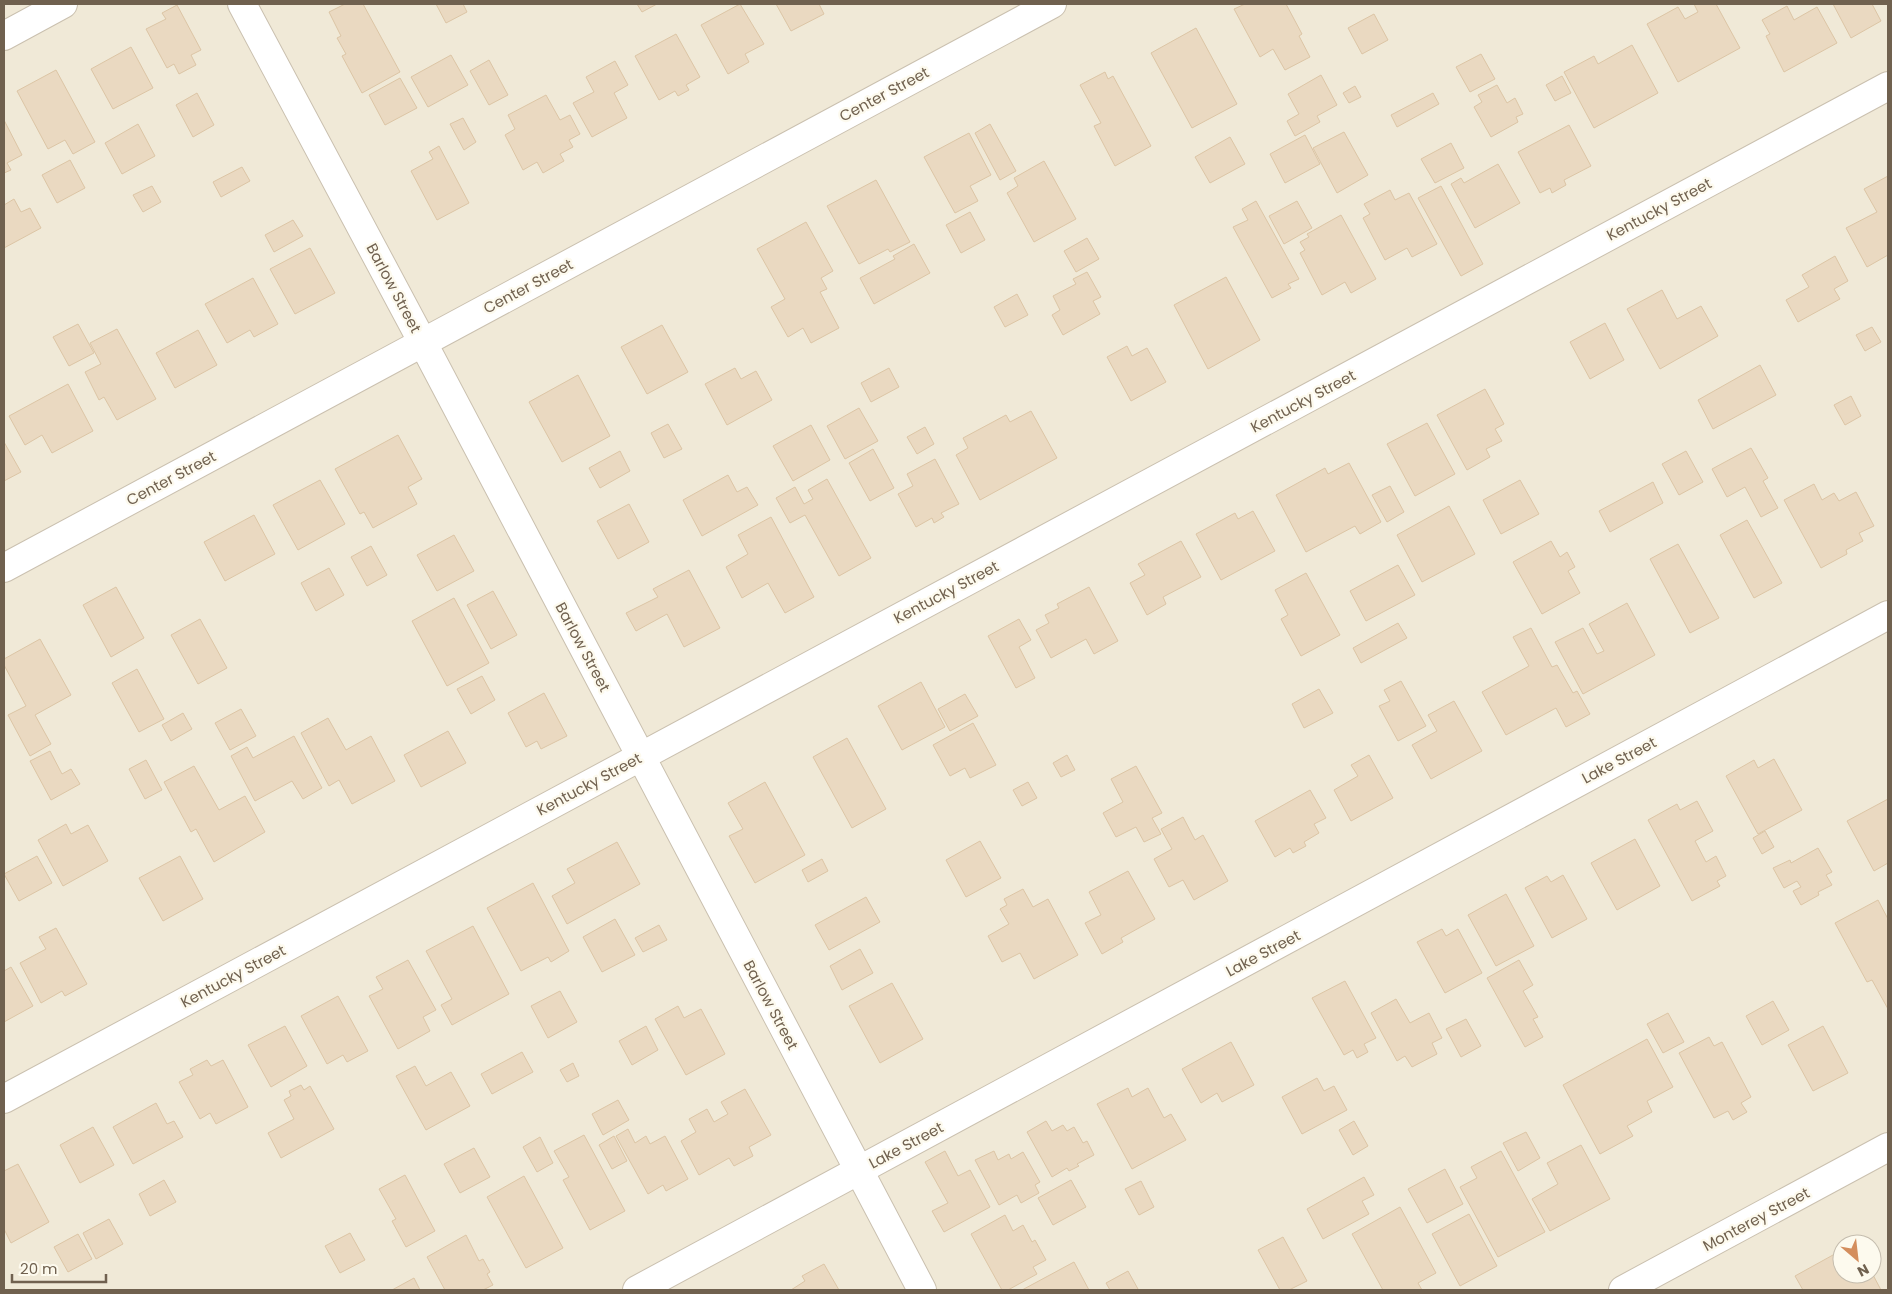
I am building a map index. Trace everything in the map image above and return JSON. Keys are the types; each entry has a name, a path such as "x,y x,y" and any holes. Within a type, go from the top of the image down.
{"street":[{"path":"4,36 63,4"},
{"name":"Barlow Street","path":"242,4 423,342 922,1290"},
{"name":"Center Street","path":"4,568 1052,4"},
{"name":"Kentucky Street","path":"4,1100 1888,86"},
{"name":"Lake Street","path":"637,1290 1888,615"},
{"name":"Monterey Street","path":"1623,1290 1888,1147"}],"shaded area":[{"path":"4,4 1888,4 1888,1290 4,1290"}],"building":[{"path":"345,4 363,4 400,72 362,93 342,56 346,54 337,38 341,36 329,12"},
{"path":"436,4 463,4 467,12 446,23"},
{"path":"637,4 657,4 642,12"},
{"path":"740,4 764,44 745,54 749,62 728,74 701,25"},
{"path":"776,4 819,4 824,14 791,31"},
{"path":"1245,4 1286,4 1302,34 1299,36 1310,57 1285,70 1273,49 1260,57 1234,9"},
{"path":"1694,4 1716,4 1740,48 1678,82 1647,24 1678,7 1685,19 1698,12"},
{"path":"1833,4 1872,4 1881,21 1851,38"},
{"path":"177,5 201,50 191,55 196,65 179,74 174,64 167,68 146,29 166,19 162,13"},
{"path":"1787,6 1794,20 1817,7 1837,43 1784,72 1766,36 1770,34 1762,20"},
{"path":"1374,14 1388,40 1362,54 1348,28"},
{"path":"1196,28 1237,104 1192,128 1151,53"},
{"path":"676,34 700,77 686,85 689,90 678,96 675,91 659,100 635,56"},
{"path":"1632,45 1658,93 1594,128 1564,72 1594,56 1598,64"},
{"path":"131,47 153,88 113,109 91,69"},
{"path":"1481,54 1495,79 1470,92 1456,67"},
{"path":"451,55 468,85 428,107 411,77"},
{"path":"489,60 508,95 489,105 470,71"},
{"path":"615,61 628,85 614,93 627,118 592,137 573,103 594,92 586,77"},
{"path":"56,70 95,142 73,154 65,140 48,149 17,91"},
{"path":"1105,72 1108,79 1113,76 1151,146 1115,166 1094,126 1101,123 1080,85"},
{"path":"1321,75 1337,105 1317,116 1320,122 1295,136 1287,121 1299,114 1288,94"},
{"path":"1562,76 1571,93 1555,101 1546,85"},
{"path":"400,78 417,108 385,125 369,95"},
{"path":"1497,85 1507,103 1515,98 1523,114 1516,117 1518,122 1491,137 1474,107 1482,102 1478,95"},
{"path":"1355,86 1361,97 1349,103 1343,93"},
{"path":"197,93 214,125 193,137 176,105"},
{"path":"1433,93 1439,104 1397,127 1391,115"},
{"path":"546,95 560,120 570,115 580,134 569,140 573,147 560,154 564,161 543,173 537,162 523,170 505,135 515,129 508,115"},
{"path":"463,118 476,142 464,150 450,124"},
{"path":"4,120 22,155 7,163 11,170 4,173"},
{"path":"138,124 155,156 122,174 105,143"},
{"path":"990,124 1016,171 1000,180 975,133"},
{"path":"1569,125 1591,166 1564,180 1566,185 1552,193 1550,188 1540,193 1518,152"},
{"path":"1344,132 1368,175 1337,193 1313,148"},
{"path":"969,133 991,175 970,186 978,201 955,213 924,157"},
{"path":"1305,135 1320,164 1285,183 1270,154"},
{"path":"1230,137 1245,164 1210,183 1195,157"},
{"path":"1451,143 1464,168 1435,183 1421,159"},
{"path":"439,146 469,203 437,220 411,171 433,159 429,152"},
{"path":"70,160 85,188 57,203 42,175"},
{"path":"1044,161 1076,219 1034,242 1007,193 1018,186 1014,178"},
{"path":"1498,164 1520,203 1475,228 1451,184 1461,178 1464,183"},
{"path":"242,167 250,181 221,197 213,182"},
{"path":"1888,176 1888,255 1867,267 1846,228 1877,212 1864,189"},
{"path":"876,180 910,242 890,252 888,249 859,264 827,206"},
{"path":"152,186 161,202 143,212 133,195"},
{"path":"1441,186 1483,264 1461,276 1418,198"},
{"path":"1390,190 1395,200 1409,193 1437,244 1412,257 1407,248 1385,260 1363,218 1370,214 1364,204"},
{"path":"14,199 21,212 30,208 41,228 4,248 4,205"},
{"path":"1256,201 1299,279 1288,284 1291,288 1272,298 1233,227 1248,220 1242,209"},
{"path":"1297,201 1312,228 1284,244 1269,216"},
{"path":"970,212 985,240 961,253 946,225"},
{"path":"1341,215 1376,279 1351,293 1345,282 1322,295 1300,253 1305,250 1300,242 1309,237 1307,234"},
{"path":"293,220 303,236 274,252 265,235"},
{"path":"806,222 833,271 821,278 827,289 820,292 839,328 811,343 803,328 788,337 771,307 785,299 757,249"},
{"path":"1087,238 1099,259 1076,272 1064,251"},
{"path":"914,244 930,273 874,304 860,278 895,259 893,256"},
{"path":"310,248 335,293 295,314 270,269"},
{"path":"1835,256 1848,281 1834,289 1840,299 1798,322 1786,300 1809,287 1802,275"},
{"path":"1087,272 1101,297 1093,301 1100,314 1063,335 1052,315 1060,310 1053,296 1076,284 1073,279"},
{"path":"1226,277 1260,340 1208,369 1174,305"},
{"path":"253,278 278,324 254,337 250,330 227,343 205,304"},
{"path":"1662,290 1677,319 1701,306 1718,336 1660,369 1627,309"},
{"path":"1017,294 1028,315 1005,327 994,307"},
{"path":"1605,323 1624,360 1590,379 1570,342"},
{"path":"78,324 94,353 69,366 53,337"},
{"path":"662,325 688,372 647,394 621,347"},
{"path":"1872,327 1881,342 1865,351 1856,335"},
{"path":"117,329 156,399 117,420 104,397 99,400 85,372 101,364 90,343"},
{"path":"198,330 217,365 175,388 156,353"},
{"path":"1127,346 1132,356 1147,348 1166,382 1131,401 1107,357"},
{"path":"1760,365 1776,395 1713,429 1698,400"},
{"path":"735,368 741,379 756,371 772,400 727,425 705,384"},
{"path":"889,368 899,387 871,402 861,383"},
{"path":"578,375 610,436 562,462 529,402"},
{"path":"68,384 93,431 52,453 42,435 25,445 9,416"},
{"path":"1485,389 1504,424 1495,429 1502,441 1486,449 1490,457 1467,470 1437,415"},
{"path":"1851,396 1861,416 1845,425 1834,405"},
{"path":"859,408 878,441 845,459 827,426"},
{"path":"1031,411 1057,458 980,500 956,455 968,448 963,438 1006,415 1010,422"},
{"path":"1427,423 1455,474 1415,496 1387,444"},
{"path":"668,424 682,449 664,458 651,433"},
{"path":"811,425 830,460 793,481 773,446"},
{"path":"925,427 934,444 917,454 907,437"},
{"path":"398,435 422,479 408,487 417,504 373,528 364,512 360,514 335,469"},
{"path":"4,442 21,472 4,481"},
{"path":"1751,448 1768,478 1763,481 1778,508 1761,517 1745,487 1727,497 1712,469"},
{"path":"873,449 894,488 870,501 849,463"},
{"path":"620,451 630,471 600,488 589,468"},
{"path":"1686,451 1703,482 1679,495 1662,464"},
{"path":"935,459 959,504 941,513 944,517 934,523 932,518 916,527 898,494 913,486 907,474"},
{"path":"1349,463 1381,522 1360,534 1355,526 1306,552 1276,495 1325,468 1328,474"},
{"path":"728,475 737,492 747,487 758,505 702,536 683,500"},
{"path":"827,479 871,558 839,576 805,515 790,523 776,498 795,487 804,504 813,499 808,490"},
{"path":"320,480 345,524 298,550 273,505"},
{"path":"1520,480 1539,514 1501,534 1483,500"},
{"path":"1653,482 1663,503 1610,532 1599,511"},
{"path":"1814,484 1822,500 1834,493 1839,501 1856,492 1874,526 1859,533 1863,541 1846,550 1847,554 1821,568 1784,500"},
{"path":"1390,486 1404,512 1387,522 1372,495"},
{"path":"629,504 649,542 618,559 597,521"},
{"path":"1449,506 1475,554 1422,582 1397,535"},
{"path":"1253,511 1275,551 1221,580 1196,534 1235,513 1238,519"},
{"path":"254,515 275,554 225,581 204,542"},
{"path":"771,517 814,597 785,613 768,583 742,598 726,567 748,554 738,535"},
{"path":"1747,520 1782,583 1754,598 1720,535"},
{"path":"454,535 474,571 437,591 417,555"},
{"path":"1181,541 1201,577 1163,597 1166,604 1147,615 1130,583 1145,575 1138,564"},
{"path":"1551,541 1560,557 1567,552 1575,567 1568,571 1580,593 1542,614 1513,562"},
{"path":"1678,544 1719,618 1690,633 1650,559"},
{"path":"371,546 387,575 367,586 351,557"},
{"path":"1398,565 1415,595 1366,621 1350,591"},
{"path":"329,568 344,595 316,611 301,583"},
{"path":"689,570 720,628 684,647 667,614 636,631 626,613 658,597 653,589"},
{"path":"1306,573 1340,635 1301,656 1281,619 1288,615 1275,590"},
{"path":"116,587 144,638 111,657 83,605"},
{"path":"1089,587 1118,641 1094,654 1086,639 1051,658 1036,630 1049,623 1045,615 1059,608 1057,604"},
{"path":"493,591 517,635 491,649 467,605"},
{"path":"454,598 489,663 447,686 412,621"},
{"path":"1627,603 1655,655 1583,694 1555,642 1583,628 1597,654 1604,651 1589,624"},
{"path":"200,619 227,668 198,684 171,635"},
{"path":"1019,619 1031,640 1019,647 1035,678 1016,688 988,636"},
{"path":"1398,623 1407,638 1361,663 1353,648"},
{"path":"1531,628 1552,667 1557,665 1573,693 1577,691 1590,714 1566,727 1556,708 1506,735 1482,692 1529,666 1513,637"},
{"path":"40,639 71,695 35,715 51,744 30,756 8,715 26,706 4,665 4,659"},
{"path":"137,669 164,719 139,732 112,683"},
{"path":"482,676 495,700 471,714 457,689"},
{"path":"1401,681 1426,726 1398,741 1379,706 1390,701 1384,690"},
{"path":"921,682 945,727 902,750 878,706"},
{"path":"1319,689 1333,713 1304,728 1292,704"},
{"path":"544,693 567,736 541,749 537,741 526,747 508,713"},
{"path":"965,694 978,716 950,731 938,709"},
{"path":"1454,701 1482,751 1431,779 1412,745 1437,731 1428,715"},
{"path":"241,709 256,736 230,750 215,723"},
{"path":"183,713 192,729 171,741 162,725"},
{"path":"328,718 346,750 371,736 395,781 352,804 339,780 329,786 301,733"},
{"path":"973,723 996,765 970,778 965,768 950,776 933,745"},
{"path":"448,731 466,763 421,787 404,755"},
{"path":"294,736 322,788 303,799 292,781 255,801 231,756 247,747 253,758"},
{"path":"847,738 886,809 852,828 813,757"},
{"path":"50,751 62,774 71,769 80,784 51,800 30,761"},
{"path":"1067,755 1075,770 1061,777 1053,763"},
{"path":"1369,755 1393,798 1351,821 1334,790 1358,776 1351,765"},
{"path":"1774,759 1802,810 1758,834 1726,776 1754,760 1758,768"},
{"path":"146,760 162,790 145,799 129,769"},
{"path":"194,766 219,810 245,796 265,832 214,862 196,829 191,832 164,782"},
{"path":"1136,766 1162,813 1152,818 1161,834 1144,842 1136,827 1116,837 1103,813 1123,802 1111,779"},
{"path":"765,782 805,855 755,883 729,836 743,829 728,803"},
{"path":"1028,782 1037,798 1022,806 1013,790"},
{"path":"1310,790 1326,818 1314,824 1319,833 1304,842 1306,846 1293,853 1290,848 1275,857 1255,821"},
{"path":"1888,799 1888,863 1874,871 1847,821"},
{"path":"1697,801 1713,831 1695,841 1706,862 1716,856 1726,876 1717,881 1720,886 1692,901 1648,820 1677,804 1680,810"},
{"path":"1183,817 1195,840 1203,835 1228,881 1194,900 1183,880 1169,887 1154,859 1172,849 1161,829"},
{"path":"66,824 71,834 88,825 108,861 63,886 38,840"},
{"path":"1765,831 1774,847 1762,854 1753,838"},
{"path":"1635,839 1660,886 1617,910 1591,863"},
{"path":"980,841 1001,878 966,897 946,860"},
{"path":"617,842 640,884 567,924 552,896 575,883 567,869"},
{"path":"1818,848 1832,872 1826,875 1832,885 1818,892 1819,895 1801,905 1793,891 1801,887 1797,881 1784,888 1773,868 1790,860 1791,863"},
{"path":"37,856 52,883 19,901 4,874"},
{"path":"180,856 203,899 163,921 139,878"},
{"path":"822,859 828,871 808,882 802,870"},
{"path":"1128,871 1155,919 1121,938 1123,942 1102,954 1085,923 1101,915 1089,892"},
{"path":"1563,875 1587,919 1552,938 1525,888 1547,876 1551,882"},
{"path":"533,883 569,951 551,962 548,957 521,971 487,908"},
{"path":"1023,889 1033,907 1048,899 1078,955 1034,979 1020,953 1002,962 988,936 1009,924 1000,909 1007,905 1004,899"},
{"path":"1506,894 1534,946 1496,966 1468,915"},
{"path":"866,897 880,922 829,950 815,925"},
{"path":"1878,900 1888,919 1888,1009 1872,980 1867,982 1835,923"},
{"path":"615,919 635,955 602,972 583,937"},
{"path":"659,925 667,940 643,952 635,938"},
{"path":"473,926 509,994 452,1025 441,1005 452,999 426,951"},
{"path":"56,928 87,984 65,996 62,991 41,1003 20,963 46,949 39,937"},
{"path":"1442,929 1446,936 1458,929 1482,973 1445,993 1417,942"},
{"path":"860,949 873,973 842,990 830,966"},
{"path":"408,960 436,1010 423,1017 430,1031 398,1049 369,996 383,989 376,977"},
{"path":"1519,960 1533,985 1523,991 1538,1017 1533,1019 1543,1037 1525,1047 1487,978"},
{"path":"11,967 33,1006 4,1022 4,971"},
{"path":"1345,981 1376,1038 1364,1044 1368,1052 1357,1058 1353,1050 1344,1055 1312,998"},
{"path":"892,983 923,1039 880,1063 849,1006"},
{"path":"560,991 577,1022 548,1038 531,1006"},
{"path":"338,996 368,1051 347,1062 343,1055 327,1064 301,1016"},
{"path":"1396,999 1410,1023 1429,1013 1442,1038 1432,1043 1437,1054 1412,1067 1405,1056 1397,1061 1371,1013"},
{"path":"1773,1001 1789,1030 1762,1045 1746,1016"},
{"path":"678,1006 684,1018 701,1009 725,1054 686,1075 655,1019"},
{"path":"1668,1013 1684,1042 1663,1053 1647,1024"},
{"path":"1466,1019 1481,1046 1461,1057 1446,1029"},
{"path":"285,1026 307,1066 271,1087 248,1045"},
{"path":"646,1026 658,1050 632,1065 619,1041"},
{"path":"1823,1026 1848,1073 1813,1091 1788,1045"},
{"path":"1709,1037 1714,1046 1722,1042 1751,1097 1741,1103 1747,1112 1733,1120 1728,1111 1714,1118 1679,1053"},
{"path":"1647,1039 1673,1087 1647,1101 1652,1112 1627,1126 1633,1136 1600,1154 1563,1085"},
{"path":"1231,1042 1254,1085 1222,1102 1217,1093 1201,1103 1182,1069"},
{"path":"522,1052 533,1072 492,1094 481,1074"},
{"path":"207,1060 211,1066 223,1060 248,1107 216,1124 210,1113 200,1119 179,1082 193,1075 190,1069"},
{"path":"573,1063 579,1076 567,1082 560,1070"},
{"path":"415,1066 426,1086 451,1072 470,1106 426,1130 396,1076"},
{"path":"1317,1078 1324,1091 1334,1086 1347,1110 1302,1134 1282,1097"},
{"path":"301,1085 304,1090 310,1086 334,1129 281,1158 268,1133 294,1119 284,1100 291,1096 289,1091"},
{"path":"1128,1088 1132,1097 1148,1088 1164,1118 1171,1114 1186,1140 1132,1169 1097,1104"},
{"path":"745,1089 771,1135 749,1147 753,1156 734,1166 729,1158 699,1175 681,1141 696,1132 689,1119 707,1109 714,1122 728,1114 721,1102"},
{"path":"618,1100 629,1120 603,1135 592,1114"},
{"path":"156,1103 167,1124 174,1121 183,1137 133,1164 113,1127"},
{"path":"1046,1121 1052,1131 1063,1125 1067,1131 1074,1127 1083,1143 1087,1141 1094,1155 1077,1164 1079,1166 1069,1171 1067,1168 1052,1177 1027,1132"},
{"path":"1354,1121 1368,1146 1353,1155 1339,1130"},
{"path":"93,1127 114,1165 80,1183 60,1145"},
{"path":"628,1129 635,1143 646,1136 650,1144 665,1136 688,1179 666,1191 663,1185 648,1194 616,1136"},
{"path":"1526,1132 1540,1158 1518,1171 1503,1143"},
{"path":"584,1135 625,1211 590,1230 563,1180 569,1177 554,1151"},
{"path":"614,1136 627,1161 612,1169 599,1145"},
{"path":"540,1137 553,1163 537,1172 523,1147"},
{"path":"1581,1145 1610,1199 1550,1231 1532,1199 1558,1184 1547,1163"},
{"path":"474,1148 490,1177 460,1193 444,1164"},
{"path":"945,1151 958,1176 970,1170 990,1207 944,1232 932,1211 948,1203 925,1162"},
{"path":"994,1151 998,1160 1009,1154 1011,1159 1023,1152 1040,1182 1035,1185 1039,1193 1021,1203 1017,1195 999,1205 975,1160"},
{"path":"1501,1151 1545,1232 1498,1257 1460,1187 1477,1178 1471,1167"},
{"path":"18,1164 49,1222 11,1243 4,1229 4,1171"},
{"path":"1445,1169 1463,1204 1427,1223 1408,1189"},
{"path":"405,1175 435,1231 406,1247 392,1221 396,1219 379,1189"},
{"path":"524,1176 563,1248 526,1268 487,1197"},
{"path":"1364,1177 1374,1195 1362,1201 1369,1214 1323,1239 1307,1209"},
{"path":"164,1180 176,1202 150,1216 139,1194"},
{"path":"1071,1180 1086,1207 1053,1225 1038,1198"},
{"path":"1141,1181 1154,1207 1139,1215 1125,1189"},
{"path":"1400,1207 1436,1273 1418,1283 1422,1290 1383,1290 1352,1234"},
{"path":"1469,1214 1497,1266 1460,1286 1432,1234"},
{"path":"1005,1215 1013,1231 1023,1225 1032,1242 1035,1240 1046,1260 1033,1267 1037,1274 1008,1290 1002,1290 971,1234"},
{"path":"109,1219 123,1244 96,1259 83,1233"},
{"path":"350,1233 365,1260 340,1273 325,1246"},
{"path":"78,1234 92,1259 68,1272 54,1247"},
{"path":"466,1235 479,1261 483,1259 490,1272 487,1274 493,1285 483,1290 445,1290 427,1257"},
{"path":"1283,1237 1307,1281 1289,1290 1280,1290 1258,1250"},
{"path":"1832,1256 1832,1284 1878,1284 1881,1290 1803,1290 1795,1276"},
{"path":"1074,1262 1089,1290 1022,1290"},
{"path":"824,1264 839,1290 791,1290 805,1281 802,1276"},
{"path":"1128,1271 1138,1289 1110,1290 1106,1283"},
{"path":"414,1278 420,1290 392,1290"}]}
